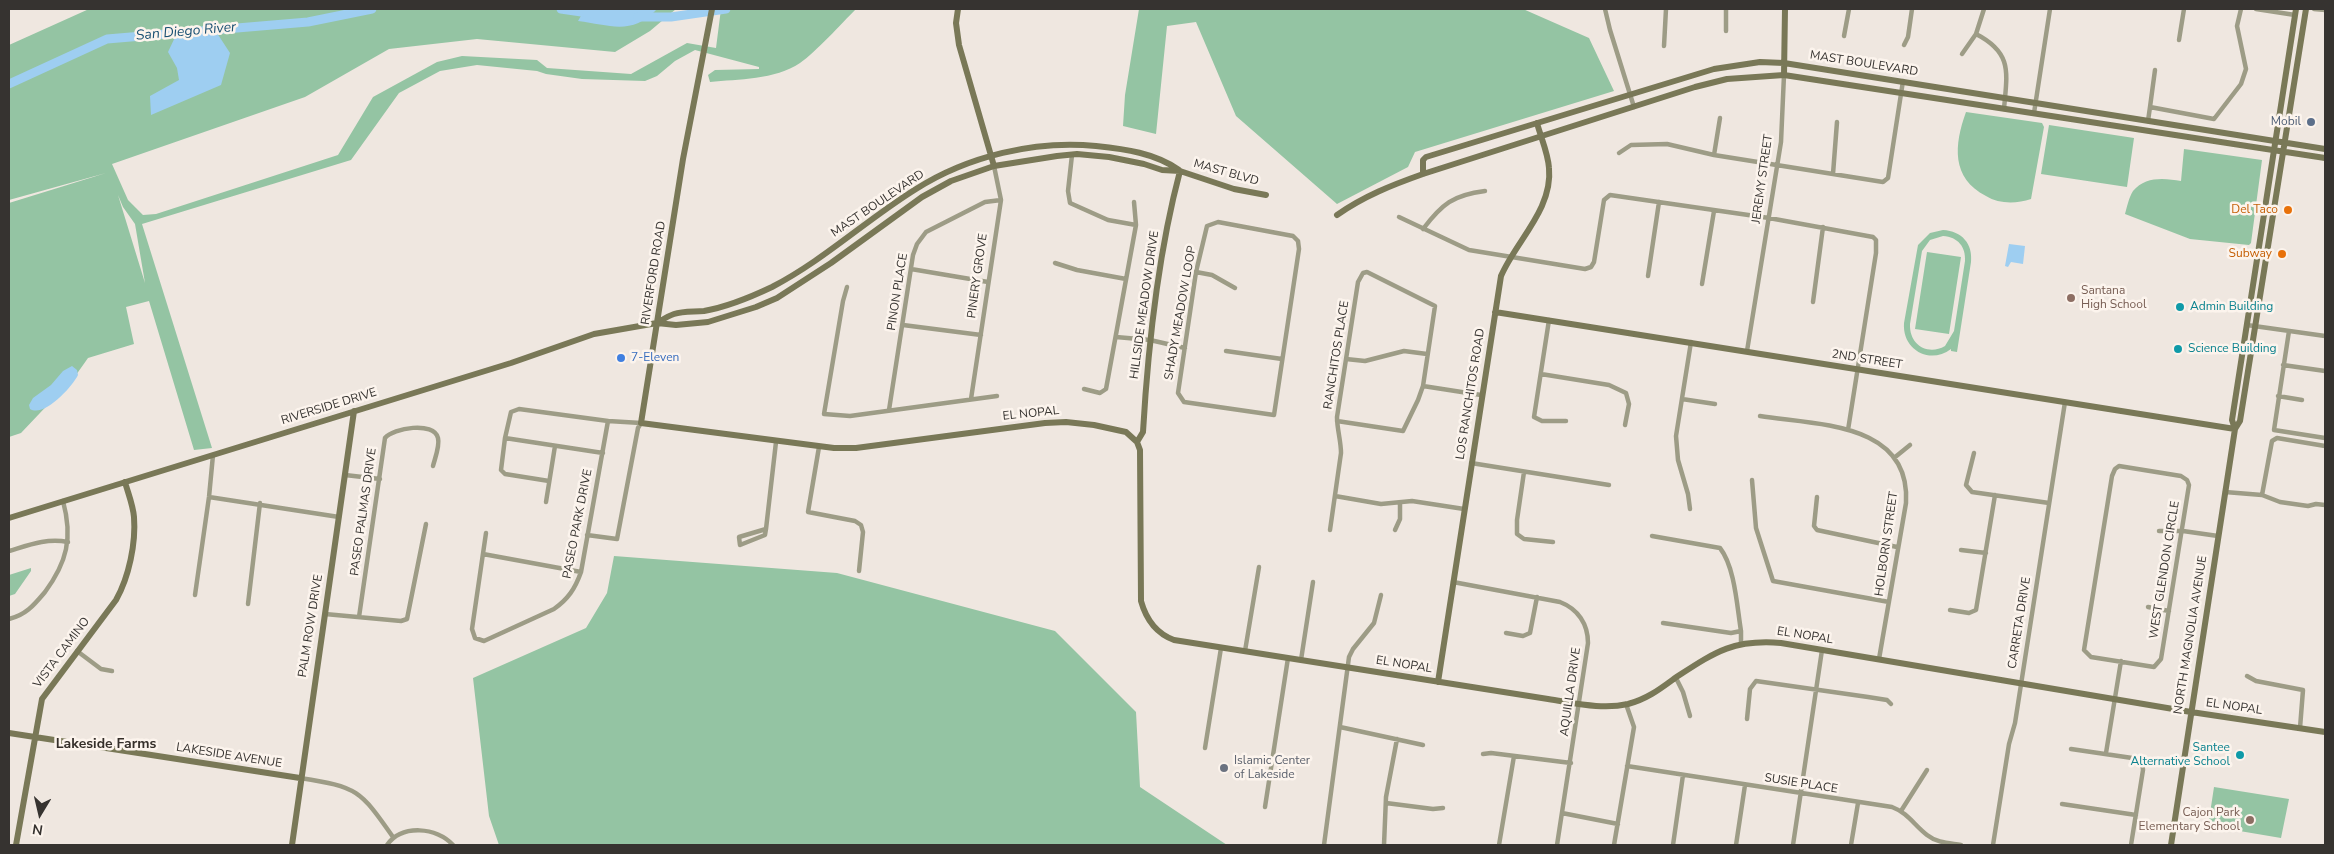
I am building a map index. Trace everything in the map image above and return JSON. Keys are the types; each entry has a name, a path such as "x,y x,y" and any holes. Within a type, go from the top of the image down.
{"street":[{"name":"RIVERFORD ROAD","path":"587,536 617,539 638,428 641,423 683,159 712,9"},
{"name":"PINERY GROVE","path":"958,9 956,23 959,44 992,156 1000,200 971,399"},
{"path":"1605,9 1634,107"},
{"path":"1664,46 1666,9"},
{"path":"1726,9 1726,31"},
{"name":"JEREMY STREET","path":"1747,351 1781,142 1786,9"},
{"path":"1844,36 1849,9"},
{"path":"1904,45 1908,37 1912,9"},
{"path":"1962,54 1976,34 1984,9"},
{"path":"2034,113 2050,9"},
{"path":"2179,40 2184,9"},
{"path":"2150,107 2214,119 2241,84 2246,69 2238,26 2241,9"},
{"path":"2256,9 2296,12"},
{"name":"NORTH MAGNOLIA AVENUE","path":"2170,845 2235,429 2240,422 2306,9"},
{"path":"2314,9 2325,10"},
{"name":"NORTH MAGNOLIA AVENUE","path":"2235,429 2232,420 2296,12"},
{"path":"1976,34 1991,42 2003,58 2008,72 2004,109"},
{"name":"MAST BOULEVARD","path":"1424,174 1423,160 1426,157 1733,65 1760,62 1784,63 1903,81 2035,104 2325,149"},
{"path":"2148,121 2155,70"},
{"name":"MAST BOULEVARD","path":"1337,215 1361,198 1391,185 1541,136 1727,79 1784,75 2325,158"},
{"path":"1619,153 1631,145 1668,144 1714,155 1878,182 1885,180 1890,167 1903,81"},
{"path":"1714,155 1720,118"},
{"path":"1833,174 1837,122"},
{"name":"LOS RANCHITOS ROAD","path":"1438,682 1501,276 1510,256 1547,195 1550,167 1537,123"},
{"name":"MAST BOULEVARD","path":"657,323 674,313 704,311 748,297 771,287 811,263 916,189 947,172 992,156 1035,147 1076,144 1109,147 1147,155 1166,161 1180,171"},
{"name":"MAST BOULEVARD","path":"657,323 676,325 708,322 777,298 922,197 951,181 994,166 1035,158 1072,155 1109,157 1144,164 1162,170 1180,171"},
{"path":"1072,155 1068,191 1070,203 1108,220 1136,225"},
{"name":"MAST BLVD","path":"1180,171 1234,189 1266,195"},
{"name":"HILLSIDE MEADOW DRIVE","path":"1137,442 1143,432 1150,340 1172,200 1180,171"},
{"path":"1422,229 1437,210 1448,201 1464,194 1485,191"},
{"path":"1399,217 1469,250 1584,269 1592,267 1606,197 1614,195 1868,234 1876,240 1848,430"},
{"name":"PINON PLACE","path":"889,410 915,249 926,232 985,202 1000,200"},
{"path":"1084,389 1100,392 1106,390 1136,225 1134,202"},
{"path":"1648,276 1659,202"},
{"path":"1702,284 1714,211"},
{"name":"SHADY MEADOW LOOP","path":"1218,222 1293,236 1298,241 1299,249 1274,415 1184,402 1178,393 1185,348 1196,272 1207,226 1218,222"},
{"path":"1812,302 1823,227"},
{"path":"811,263 817,271"},
{"path":"1055,263 1077,270 1126,279"},
{"path":"911,269 988,282"},
{"path":"1196,272 1212,275 1235,288"},
{"name":"RANCHITOS PLACE","path":"1330,530 1341,453 1337,421 1358,282 1363,273 1367,272 1435,306 1428,354"},
{"path":"847,287 824,414 850,416 997,396"},
{"name":"2ND STREET","path":"1495,312 2235,429"},
{"path":"1549,320 1534,417 1542,421 1566,421"},
{"name":"RIVERSIDE DRIVE","path":"9,518 510,363 594,334 657,323"},
{"path":"903,325 981,336"},
{"path":"2247,325 2325,336"},
{"path":"2289,331 2274,430 2325,438"},
{"path":"1116,337 1150,340 1185,348"},
{"path":"1690,509 1688,494 1678,460 1677,444 1691,342"},
{"path":"1226,351 1282,359"},
{"path":"1337,421 1403,432 1423,386 1428,354 1404,351 1365,361 1346,359"},
{"path":"2283,365 2325,371"},
{"path":"1541,374 1609,385 1626,393 1629,404 1625,425"},
{"path":"1423,386 1482,395"},
{"path":"2278,396 2302,400"},
{"path":"1682,399 1714,404"},
{"name":"CARRETA DRIVE","path":"1993,845 2021,683 2065,402"},
{"path":"549,481 506,474 501,466 510,415 516,409 608,421 641,423"},
{"name":"PALM ROW DRIVE","path":"292,845 300,778 354,411"},
{"name":"HOLBORN STREET","path":"1760,416 1848,430 1874,439 1894,458 1903,476 1906,492 1880,659"},
{"name":"PASEO PARK DRIVE","path":"486,533 472,629 476,638 484,641 554,609 564,602 575,588 581,572 608,421"},
{"name":"EL NOPAL","path":"641,423 776,442 819,447 856,448 1045,423 1094,424 1126,432 1132,435 1140,450 1141,600 1144,610 1150,622 1166,637 1221,648 1579,704 1607,706 1626,704 1650,696 1724,649 1742,643 1782,643 2190,712 2325,732"},
{"name":"PASEO PALMAS DRIVE","path":"359,617 380,480 384,440 390,433 424,427 432,430 438,436 433,466"},
{"path":"505,438 603,453"},
{"path":"2262,495 2271,444 2277,438 2325,446"},
{"path":"766,529 739,537 740,545 764,536 766,529 776,442"},
{"path":"1894,458 1910,445"},
{"path":"546,502 554,446"},
{"path":"819,447 808,512 855,521 861,525 863,532 858,571"},
{"path":"1974,452 1966,485 1972,492 2049,503"},
{"path":"195,595 210,497 213,455"},
{"path":"1471,463 1609,485"},
{"name":"WEST GLENDON CIRCLE","path":"2120,466 2181,476 2187,480 2189,488 2183,531 2162,659 2158,665 2152,667 2091,657 2084,650 2112,473 2120,466"},
{"path":"1524,472 1517,520 1517,534 1524,539 1553,542"},
{"path":"345,475 380,480"},
{"path":"1752,480 1756,528 1773,581 1888,602"},
{"name":"VISTA CAMINO","path":"16,845 42,699 116,600 124,584 134,523 125,482"},
{"path":"2225,492 2262,495 2280,502 2308,506 2316,504 2325,505"},
{"path":"1950,610 1968,613 1976,610 1995,495"},
{"path":"1335,496 1381,504 1400,504 1412,501 1464,509"},
{"path":"210,497 260,503 339,517"},
{"path":"1817,497 1814,526 1817,530 1897,547"},
{"path":"9,619 28,611 60,568 68,542 68,522 63,501"},
{"path":"248,604 260,503"},
{"path":"1395,530 1400,519 1400,504"},
{"path":"325,614 403,621 409,618 426,524"},
{"path":"2159,531 2183,531 2218,536"},
{"path":"1652,536 1720,548 1726,556 1736,595 1742,643"},
{"path":"9,552 42,541 68,542"},
{"path":"1961,550 1986,553"},
{"path":"483,554 581,572"},
{"path":"1245,651 1259,567"},
{"path":"1300,660 1313,582"},
{"name":"AQUILLA DRIVE","path":"1453,582 1537,597 1568,606 1576,612 1584,624 1588,643 1557,845"},
{"path":"1324,845 1348,668 1353,649 1374,623 1381,595"},
{"path":"1506,633 1523,636 1530,633 1537,597"},
{"path":"2148,607 2169,611"},
{"path":"1663,623 1731,633 1740,631"},
{"path":"1205,748 1221,648"},
{"path":"1793,845 1822,650"},
{"path":"76,652 102,669 112,671"},
{"path":"1265,807 1288,658"},
{"path":"2106,753 2121,661"},
{"path":"2247,676 2256,681 2304,690 2300,728"},
{"path":"1676,678 1683,692 1690,716"},
{"path":"1747,719 1750,689 1756,681 1817,688 1886,700 1891,704"},
{"path":"1614,845 1634,727 1626,704"},
{"path":"1340,727 1423,745"},
{"name":"LAKESIDE AVENUE","path":"9,733 340,785 352,790 372,807 393,837"},
{"path":"1384,845 1386,804 1397,739"},
{"path":"2071,749 2139,759 2142,762 2143,770 2131,845"},
{"path":"1483,754 1571,763"},
{"path":"1500,845 1514,756"},
{"name":"SUSIE PLACE","path":"1627,766 1901,810"},
{"path":"1927,770 1901,810 1931,838 1941,842 1961,845"},
{"path":"1673,845 1683,776"},
{"path":"1736,845 1745,785"},
{"path":"1851,845 1858,803"},
{"path":"1386,804 1433,809 1443,808"},
{"path":"2062,804 2136,814"},
{"path":"1562,813 1618,824"},
{"path":"387,845 393,837 414,830 425,831 444,837 453,845"}],"green space":[{"path":"89,9 676,9 650,31 615,52 477,39 389,49 305,97 112,164 128,200 143,215 156,214 338,155 373,97 437,62 462,56 537,60 547,68 631,74 687,43 716,48 721,9 856,9 821,45 800,63 779,73 756,78 710,82 708,75 715,70 759,69 759,67 695,50 675,61 657,76 645,81 582,79 537,71 477,65 440,71 399,93 351,160 142,224 212,448 194,450 149,301 126,307 134,344 88,358 76,375 21,433 9,437 9,203 106,173 9,200 9,45","holes":["118,195 123,207 135,224 145,283"]},
{"path":"1139,9 1523,9 1589,38 1614,91 1415,152 1408,167 1337,204 1236,116 1196,22 1167,26 1156,134 1123,126 1125,95"},
{"path":"1966,112 2042,123 2044,127 2031,199 2019,202 1996,201 1975,189 1966,180 1958,160 1958,148"},
{"path":"2049,125 2134,138 2127,187 2041,174"},
{"path":"2184,149 2262,160 2251,243 2249,245 2190,239 2125,214 2133,191 2143,183 2156,179 2181,181"},
{"path":"1943,230 1956,233 1968,244 1971,255 1957,352 1951,351 1951,349 1943,354 1935,355 1926,355 1912,347 1905,333 1904,323 1918,245 1930,233","holes":["1943,236 1953,238 1960,244 1965,256 1954,331 1945,346 1939,349 1926,349 1916,343 1910,324 1922,251 1930,240"]},
{"path":"1927,252 1961,257 1949,334 1915,329"},
{"path":"614,556 837,573 1055,631 1136,712 1140,787 1227,845 499,845 489,816 473,678 586,628 607,593"},
{"path":"31,568 31,571 15,594 9,596 9,575"},
{"path":"2214,787 2289,799 2281,838 2216,827 2209,820"}],"water":[{"path":"585,9 657,9 639,23 620,27 578,21"},
{"path":"215,30 230,53 221,85 151,115 150,96 179,80 177,68 168,52 177,33"},
{"path":"2009,244 2025,246 2023,264 2011,262 2008,267 2005,266"},
{"path":"72,366 77,370 78,375 70,387 57,400 43,409 36,411 30,409 29,405 33,398 51,385 63,371"}],"waterway":[{"name":"San Diego River","path":"9,84 107,39 308,22 372,9"},
{"name":"San Diego River","path":"561,9 595,14"},
{"name":"San Diego River","path":"638,17 671,17 726,9"}],"place":[{"name":"Mobil","path":"2311,122"},
{"name":"Del Taco","path":"2288,210"},
{"name":"Subway","path":"2282,254"},
{"name":"Santana High School","path":"2071,298"},
{"name":"Admin Building","path":"2180,307"},
{"name":"Science Building","path":"2178,349"},
{"name":"7-Eleven","path":"621,358"},
{"name":"Santee Alternative School","path":"2240,755"},
{"name":"Islamic Center of Lakeside","path":"1224,768"},
{"name":"Cajon Park Elementary School","path":"2250,820"}],"district":[{"name":"Lakeside Farms","path":"106,745"}]}
